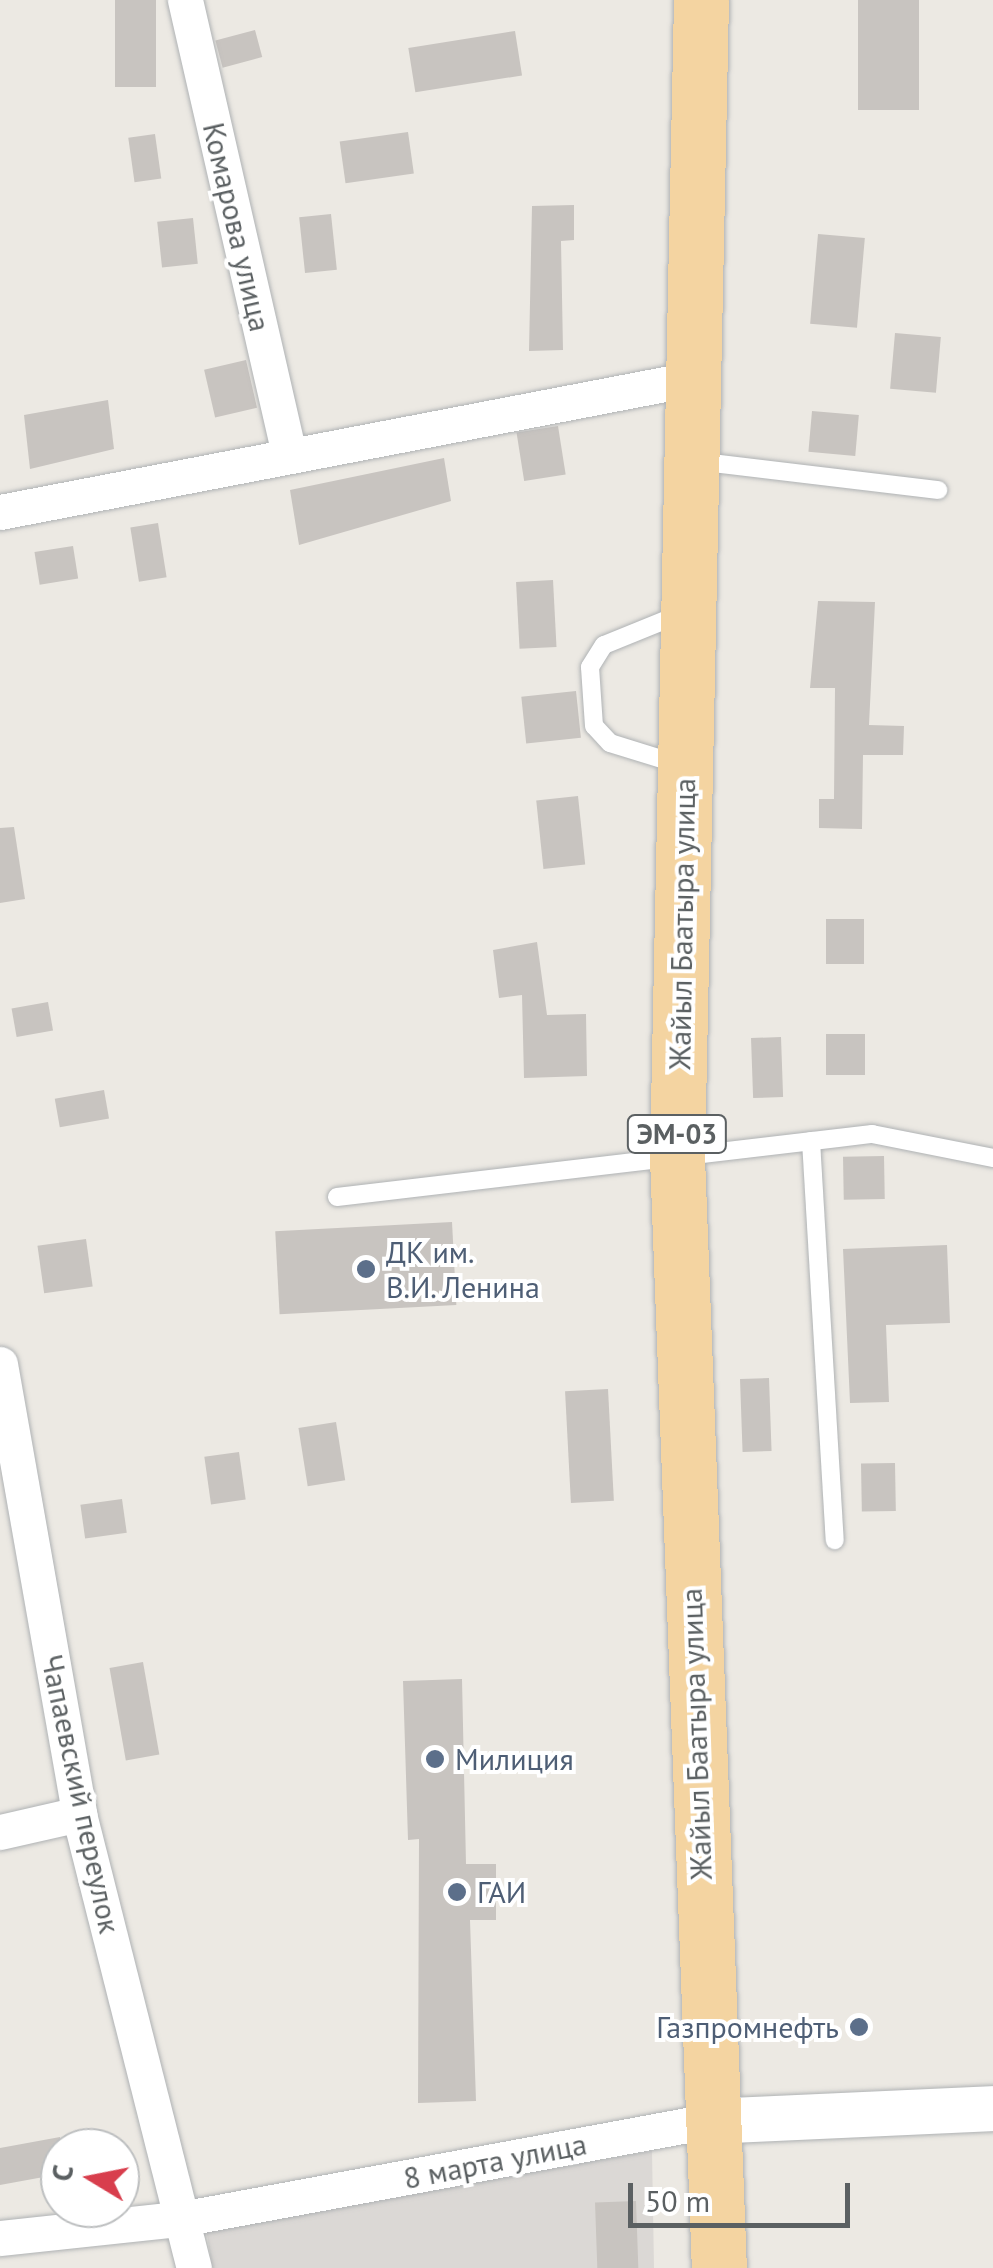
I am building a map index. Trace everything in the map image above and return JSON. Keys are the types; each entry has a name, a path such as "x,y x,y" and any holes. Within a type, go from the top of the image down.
{"highway":[{"name":"Жайыл Баатыра улица","path":"701,0 696,378 676,1157 708,2121 719,2268"}],"street":[{"name":"Комарова улица","path":"185,0 290,454"},
{"path":"0,512 696,378"},
{"name":"Чапаевский переулок","path":"0,1364 79,1814 186,2218 194,2268"},
{"path":"0,1832 79,1814"},
{"name":"8 марта улица","path":"0,2238 186,2218 708,2121 993,2108"}],"lane":[{"path":"694,461 938,490"},
{"path":"686,766 610,743 594,726 590,667 604,645 690,610"},
{"path":"336,1198 872,1134 993,1158"},
{"path":"811,1142 834,1540"}],"shaded area":[{"path":"652,2151 654,2268 212,2268 206,2227"}],"building":[{"path":"115,0 156,0 156,87 115,87"},
{"path":"858,0 919,0 919,110 858,110"},
{"path":"255,30 262,57 223,68 215,41"},
{"path":"515,31 522,75 415,92 408,48"},
{"path":"408,132 414,174 346,183 340,142"},
{"path":"155,134 161,179 135,182 128,138"},
{"path":"574,205 574,240 561,241 563,350 529,351 532,206"},
{"path":"331,214 337,270 305,273 299,217"},
{"path":"193,218 198,264 162,268 157,222"},
{"path":"818,234 865,238 857,328 810,324"},
{"path":"895,333 941,337 936,393 890,389"},
{"path":"246,360 257,408 215,417 204,370"},
{"path":"108,400 114,449 30,469 24,415"},
{"path":"812,411 859,415 855,456 808,452"},
{"path":"558,426 566,474 524,481 517,433"},
{"path":"444,458 451,501 299,545 290,490"},
{"path":"158,523 167,577 139,582 130,527"},
{"path":"73,546 78,579 40,585 34,552"},
{"path":"553,580 557,647 520,649 516,582"},
{"path":"818,601 875,602 869,725 904,726 903,755 863,755 862,829 819,828 819,799 834,799 835,688 810,688"},
{"path":"576,691 581,738 526,743 521,697"},
{"path":"578,796 585,865 543,869 536,800"},
{"path":"14,827 25,899 0,903 0,828"},
{"path":"826,919 864,919 864,964 826,964"},
{"path":"537,942 547,1015 586,1014 587,1076 524,1078 522,995 499,998 493,950"},
{"path":"48,1002 53,1031 17,1037 12,1008"},
{"path":"826,1034 865,1034 865,1075 826,1075"},
{"path":"781,1037 783,1097 753,1098 751,1038"},
{"path":"104,1090 109,1119 60,1127 55,1099"},
{"path":"884,1156 885,1199 844,1200 843,1157"},
{"name":"ДК им. В.И. Ленина","path":"452,1222 456,1305 280,1314 275,1231"},
{"path":"86,1239 93,1287 44,1293 37,1246"},
{"path":"947,1245 950,1323 886,1325 889,1402 850,1403 843,1249"},
{"path":"769,1378 772,1451 743,1452 740,1379"},
{"path":"608,1389 614,1501 571,1503 565,1391"},
{"path":"336,1422 345,1480 308,1486 298,1428"},
{"path":"239,1452 246,1500 211,1504 204,1457"},
{"path":"895,1463 896,1511 862,1512 861,1464"},
{"path":"122,1499 127,1533 85,1539 80,1505"},
{"path":"143,1662 159,1755 126,1760 110,1668"},
{"path":"462,1679 466,1864 496,1864 496,1920 470,1920 476,2101 418,2103 419,1839 408,1840 403,1681"},
{"path":"40,2141 40,2178 0,2185 0,2148"},
{"path":"636,2201 638,2268 597,2268 595,2202"}],"place":[{"name":"ДК им. В.И. Ленина","path":"366,1269"},
{"name":"Милиция","path":"435,1759"},
{"name":"ГАИ","path":"457,1892"},
{"name":"Газпромнефть","path":"859,2027"}]}
